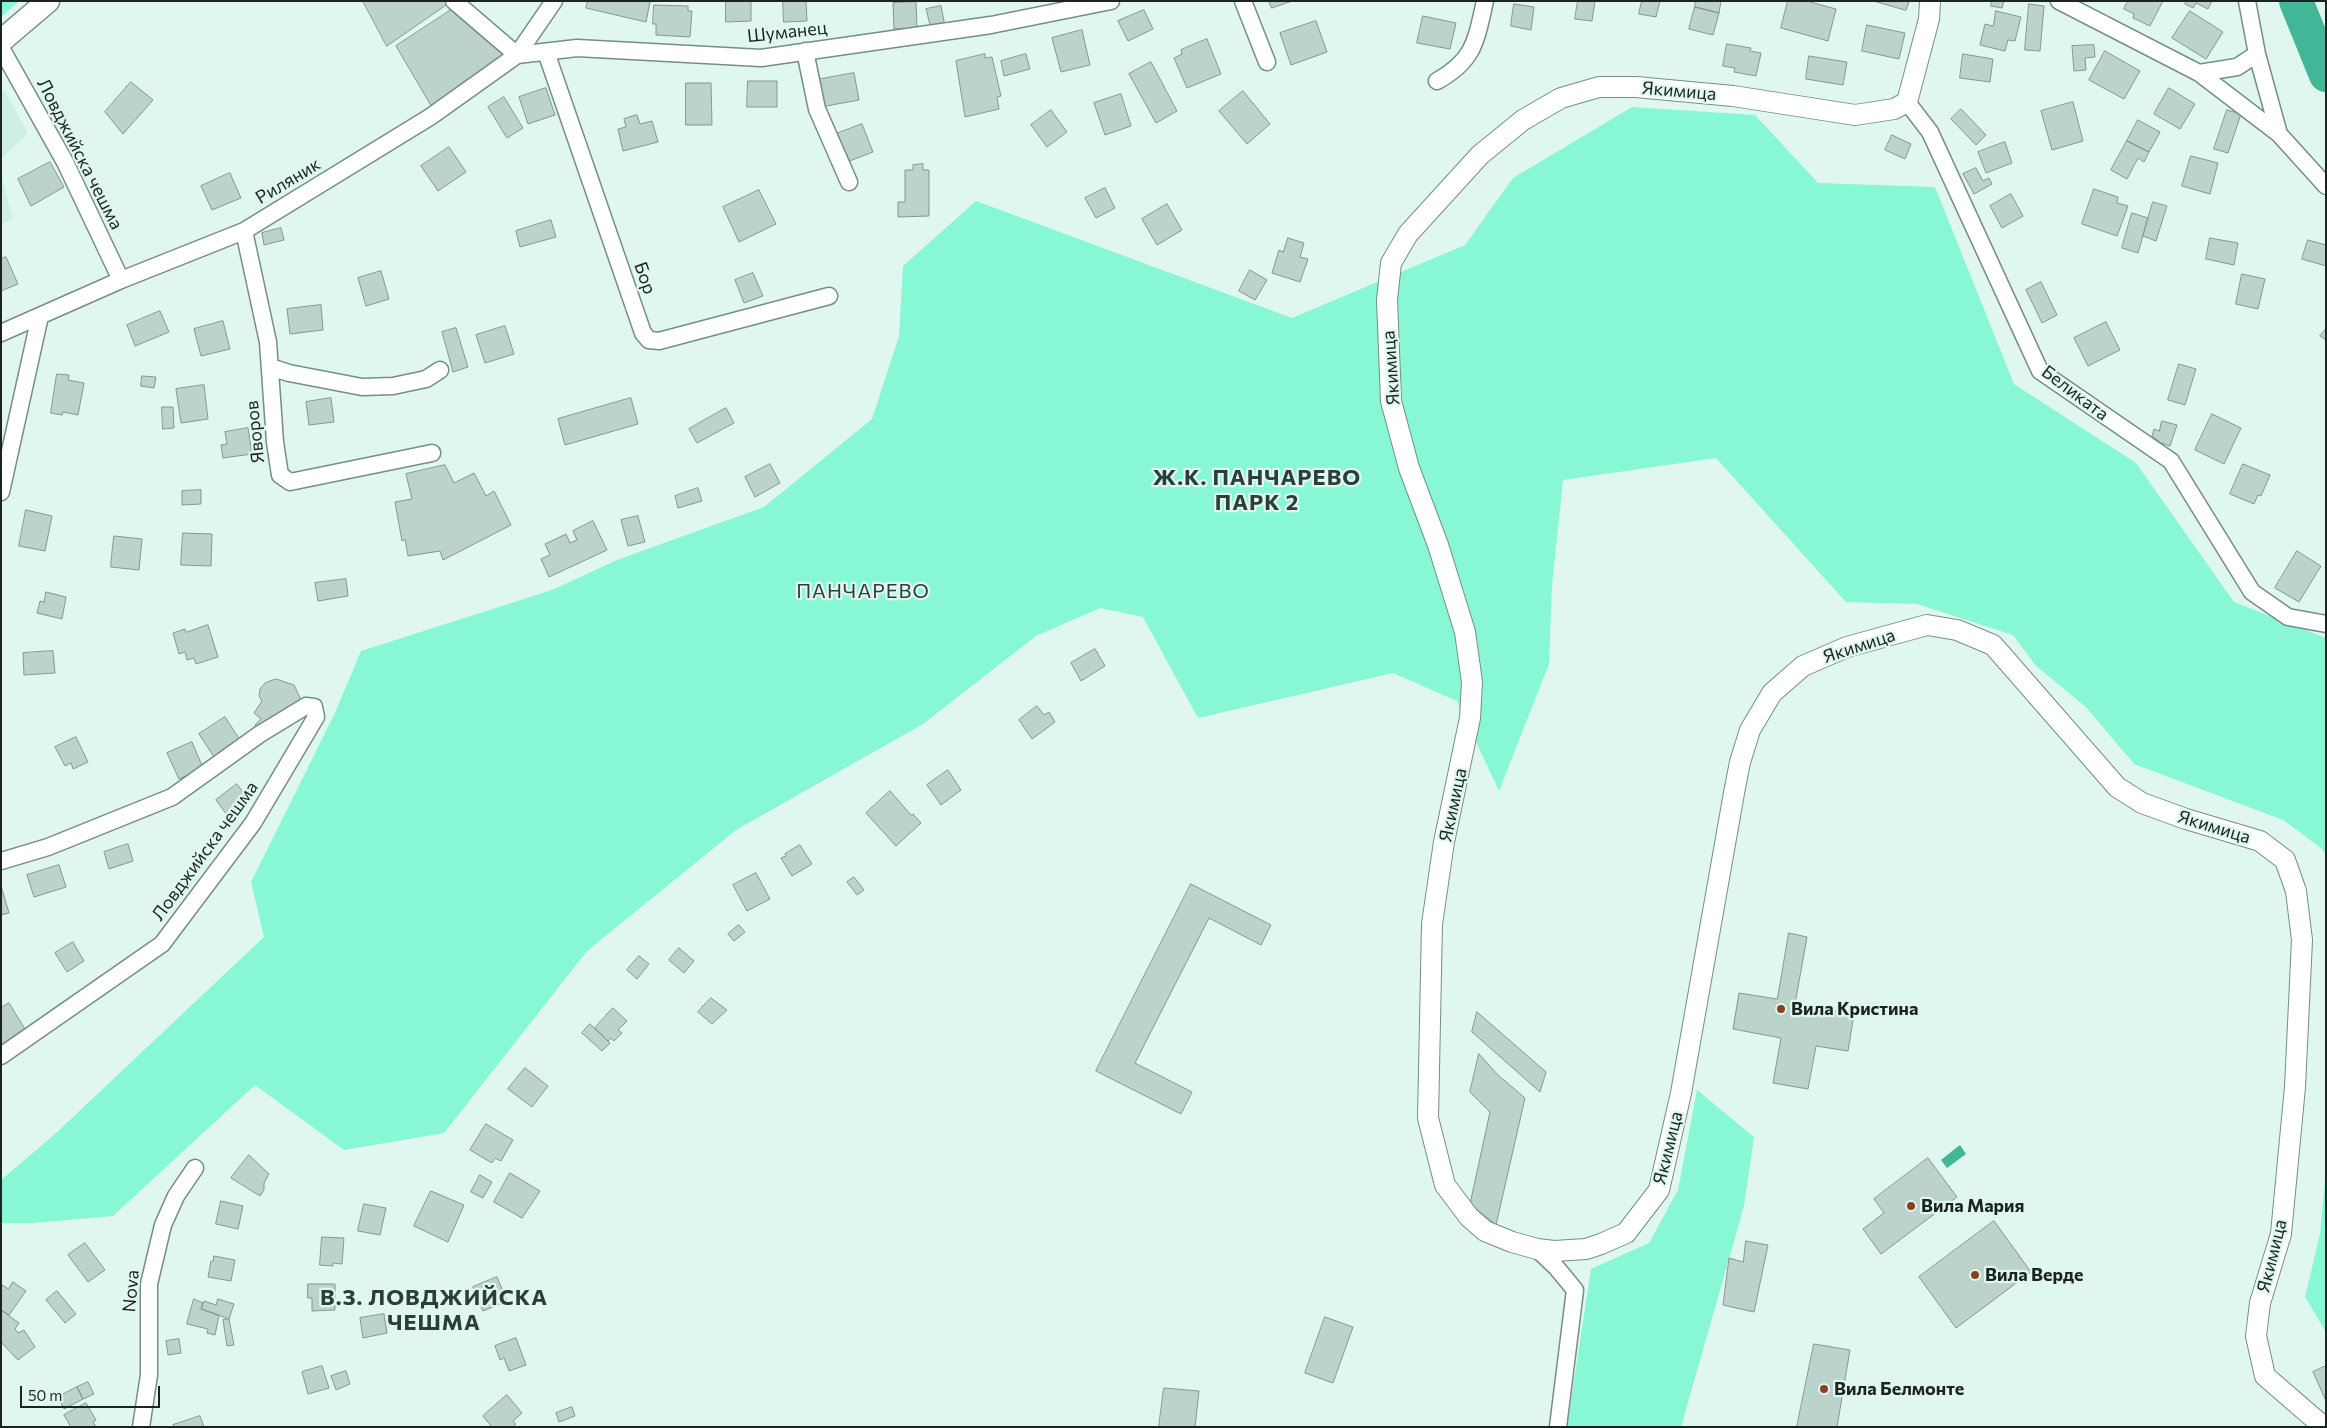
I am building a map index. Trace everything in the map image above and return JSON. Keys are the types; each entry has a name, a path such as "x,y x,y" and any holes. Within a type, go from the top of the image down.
{"main road":[{"path":"1,41 48,1"}],"street":[{"path":"454,1 518,55"},
{"name":"Риляник","path":"1,333 120,280 244,231 430,117 518,55 554,1"},
{"name":"Шуманец","path":"518,55 577,48 761,58 991,25 1111,1"},
{"path":"1243,1 1267,62"},
{"path":"1437,81 1455,72 1470,52 1477,37 1486,1"},
{"path":"1907,102 1929,19 1930,1"},
{"path":"2059,1 2199,73 2279,134 2326,186"},
{"path":"2249,2 2257,54 2279,134"},
{"name":"Ловджийска чешма","path":"1,48 65,162 120,280"},
{"path":"805,51 817,109 849,182"},
{"name":"Бор","path":"546,52 643,333 650,340 659,341 829,296"},
{"path":"2199,73 2236,67 2257,54"},
{"name":"Якимица","path":"1907,102 1894,109 1855,115 1733,96 1636,87 1599,87 1561,98 1524,120 1480,155 1408,234 1391,263 1387,300 1391,401 1409,468 1438,545 1465,632 1472,682 1470,718 1444,842 1432,924 1428,1118 1439,1167 1446,1185 1457,1204 1469,1217 1485,1230 1512,1242 1537,1249 1554,1251 1586,1249 1626,1233 1659,1190 1681,1093 1740,762 1750,730 1772,693 1803,666 1847,647 1927,625 1957,630 1993,645 2117,787 2142,803 2186,819 2260,841 2285,860 2296,891 2302,940 2295,1087 2281,1234 2260,1303 2256,1336 2264,1376 2324,1427"},
{"name":"Беликата","path":"1907,102 1930,132 2040,371 2170,461 2252,592 2288,618 2326,624"},
{"name":"Яворов","path":"244,231 268,342 275,442 280,475 290,482 432,453"},
{"path":"1,492 40,316"},
{"path":"270,367 289,373 362,387 402,384 426,379 440,370"},
{"name":"Ловджийска чешма","path":"1,862 48,847 172,797 260,734 306,706 314,708 316,717 253,824 162,944 1,1056"},
{"name":"Nova","path":"141,1427 148,1375 149,1284 163,1225 176,1196 195,1168"},
{"path":"1537,1249 1556,1267 1575,1290 1558,1427"}],"shaded area":[{"path":"1,1 19,1 1,17"},
{"path":"4,90 28,133 1,159 1,92"},
{"path":"1632,107 1755,115 1818,183 1935,187 2014,384 2136,463 2234,602 2326,638 2326,854 2321,848 2283,820 2134,764 2086,707 2036,666 2013,635 1917,604 1846,602 1716,458 1563,480 1552,585 1549,664 1499,791 1457,701 1393,673 1198,718 1143,617 1100,608 1036,636 923,724 736,830 587,951 444,1133 344,1150 255,1085 113,1216 34,1223 1,1223 1,1180 55,1134 264,937 251,882 334,715 361,651 552,590 617,560 764,507 872,419 899,336 903,266 976,201 1292,318 1465,245 1513,178"},
{"path":"1,174 13,219 1,224"},
{"path":"1697,1090 1754,1137 1744,1206 1681,1427 1567,1427 1591,1269 1649,1243 1678,1190"},
{"path":"1960,1145 1966,1154 1947,1168 1941,1160"},
{"path":"2326,1170 2326,1332 2305,1297 2320,1234"}],"building":[{"path":"363,1 448,1 449,3 387,46"},
{"path":"588,1 650,2 646,22 586,8"},
{"path":"726,1 751,1 751,21 726,22"},
{"path":"783,1 806,1 807,21 784,22"},
{"path":"1269,1 1292,1 1272,8"},
{"path":"1578,1 1595,1 1592,21 1575,19"},
{"path":"1642,1 1660,1 1656,17 1639,14"},
{"path":"1696,1 1721,1 1719,13 1695,7"},
{"path":"1788,1 1807,1 1836,9 1828,41 1781,28"},
{"path":"1874,1 1907,1 1909,2 1906,10"},
{"path":"1992,1 2004,1 2002,8 1991,6"},
{"path":"2128,1 2163,1 2150,26 2133,18 2134,14 2124,9"},
{"path":"2187,1 2212,1 2208,9 2196,3 2193,8 2185,4"},
{"path":"916,2 917,28 894,29 893,3"},
{"path":"1514,4 1534,7 1531,30 1511,26"},
{"path":"2029,4 2044,6 2040,51 2025,50"},
{"path":"654,5 688,6 688,11 692,11 690,37 656,35 656,24 653,24"},
{"path":"941,6 945,26 931,29 926,9"},
{"path":"1695,7 1719,13 1713,35 1689,29"},
{"path":"451,10 507,58 433,109 396,46"},
{"path":"1144,10 1153,29 1128,41 1118,21"},
{"path":"1996,11 2021,17 2015,41 2008,40 2005,51 1980,45 1985,24 1993,26"},
{"path":"2190,11 2223,32 2206,59 2172,38"},
{"path":"1423,16 1456,23 1450,49 1417,43"},
{"path":"1316,21 1327,52 1291,65 1280,33"},
{"path":"1867,25 1905,33 1899,59 1862,51"},
{"path":"1082,30 1090,65 1061,72 1052,38"},
{"path":"1207,39 1221,74 1187,88 1174,58 1182,54 1181,50"},
{"path":"1727,44 1751,48 1750,51 1761,53 1756,76 1734,72 1735,68 1723,66"},
{"path":"2094,45 2095,57 2085,58 2086,70 2074,71 2072,46"},
{"path":"2105,51 2140,71 2124,99 2089,80"},
{"path":"985,54 985,58 992,57 1001,96 997,97 999,109 965,117 956,61"},
{"path":"1026,54 1030,69 1004,76 1001,61"},
{"path":"1963,54 1993,59 1990,82 1960,78"},
{"path":"1809,56 1847,62 1843,85 1806,79"},
{"path":"1151,62 1177,111 1156,123 1129,74"},
{"path":"854,73 859,100 821,107 816,80"},
{"path":"748,81 777,81 777,107 747,107"},
{"path":"131,82 153,100 123,134 105,112"},
{"path":"686,83 711,83 712,125 686,125"},
{"path":"546,88 555,115 528,124 519,97"},
{"path":"2169,88 2195,104 2180,129 2154,114"},
{"path":"1243,91 1270,124 1247,144 1219,111"},
{"path":"1121,94 1131,126 1105,135 1094,103"},
{"path":"504,97 523,128 507,138 488,107"},
{"path":"2073,102 2083,141 2052,150 2041,111"},
{"path":"1961,109 1986,135 1976,145 1951,119"},
{"path":"1051,110 1067,132 1047,147 1031,125"},
{"path":"2227,110 2241,114 2228,153 2214,149"},
{"path":"637,115 640,124 652,121 658,142 623,151 618,129 626,127 624,119"},
{"path":"2138,120 2160,132 2149,152 2127,141"},
{"path":"862,124 873,152 847,162 836,134"},
{"path":"1892,135 1911,144 1905,159 1885,150"},
{"path":"2127,141 2149,152 2144,162 2138,158 2127,179 2111,170"},
{"path":"2005,142 2012,163 1986,173 1978,152"},
{"path":"449,147 466,172 438,191 421,166"},
{"path":"2191,156 2218,163 2210,194 2182,186"},
{"path":"50,162 64,187 31,206 18,179"},
{"path":"923,164 923,170 929,170 929,216 898,217 898,202 905,202 905,170 913,170 913,165"},
{"path":"1976,168 1983,181 1989,178 1992,184 1974,194 1963,174"},
{"path":"230,173 241,198 212,210 201,186"},
{"path":"1105,188 1115,208 1096,218 1085,198"},
{"path":"2094,189 2118,197 2117,203 2128,206 2117,236 2082,224"},
{"path":"759,190 776,224 739,242 723,207"},
{"path":"2011,194 2023,216 2002,228 1990,206"},
{"path":"2153,202 2167,206 2156,241 2143,236"},
{"path":"1167,204 1182,230 1157,245 1142,219"},
{"path":"2132,213 2148,218 2138,253 2122,248"},
{"path":"551,220 556,237 520,247 516,231"},
{"path":"281,228 284,240 264,245 262,233"},
{"path":"1288,238 1304,243 1300,257 1308,259 1300,282 1272,273 1279,250 1283,252"},
{"path":"2210,238 2238,243 2234,265 2206,259"},
{"path":"2308,240 2326,245 2326,266 2302,259"},
{"path":"6,257 18,284 1,291 1,259"},
{"path":"1250,270 1267,280 1255,300 1239,291"},
{"path":"381,271 389,299 366,306 358,278"},
{"path":"753,273 763,296 744,303 735,280"},
{"path":"2242,274 2265,279 2258,309 2236,304"},
{"path":"2041,282 2057,315 2042,323 2026,290"},
{"path":"321,305 323,330 290,334 287,309"},
{"path":"160,311 169,332 135,346 127,325"},
{"path":"223,321 230,349 201,356 194,329"},
{"path":"2106,322 2120,350 2088,366 2074,338"},
{"path":"505,326 514,354 485,363 476,335"},
{"path":"456,328 468,367 453,372 442,332"},
{"path":"2326,329 2326,340 2320,336"},
{"path":"2179,364 2196,369 2185,405 2168,400"},
{"path":"57,374 69,375 68,380 84,383 78,415 63,412 62,415 51,413"},
{"path":"142,376 156,377 154,388 141,386"},
{"path":"204,385 208,419 181,423 176,389"},
{"path":"331,398 334,422 309,425 306,402"},
{"path":"631,398 638,424 565,445 558,419"},
{"path":"162,407 173,407 174,428 163,429"},
{"path":"726,408 734,423 697,443 689,429"},
{"path":"2212,414 2241,428 2224,464 2195,450"},
{"path":"2162,421 2177,425 2170,446 2161,443 2152,436 2154,429 2159,431"},
{"path":"248,428 252,454 223,458 221,445 227,444 225,432"},
{"path":"770,464 780,483 755,497 745,477"},
{"path":"2243,464 2270,475 2261,496 2258,495 2254,504 2230,494"},
{"path":"445,465 454,483 474,473 486,496 494,491 511,525 443,560 440,551 408,556 405,539 402,541 395,502 412,499 406,474"},
{"path":"698,488 702,501 678,508 675,496"},
{"path":"201,490 201,504 182,505 182,491"},
{"path":"26,510 52,516 45,551 19,546"},
{"path":"638,516 645,542 628,546 621,520"},
{"path":"593,521 607,550 549,577 541,559 550,555 545,544 566,534 570,543 577,540 573,531"},
{"path":"183,533 212,534 211,566 181,565"},
{"path":"114,536 142,539 139,570 111,567"},
{"path":"2297,551 2321,566 2299,602 2275,588"},
{"path":"346,579 348,596 318,601 315,583"},
{"path":"46,592 66,597 62,619 37,613 40,601 44,602"},
{"path":"208,625 218,657 196,664 194,658 187,660 185,652 179,654 173,633 185,629 186,632"},
{"path":"1095,649 1105,666 1081,681 1071,663"},
{"path":"53,651 55,673 24,675 23,653"},
{"path":"276,679 294,685 303,704 263,730 255,725 261,719 254,713 262,701 259,696 260,689 265,683"},
{"path":"1037,706 1044,715 1049,712 1055,722 1032,739 1019,720"},
{"path":"225,717 242,743 216,760 199,734"},
{"path":"76,737 88,762 73,769 71,763 65,766 55,747"},
{"path":"192,742 203,768 179,779 167,753"},
{"path":"948,770 961,790 941,805 927,785"},
{"path":"237,784 249,800 227,815 216,800"},
{"path":"890,791 911,815 913,814 921,823 896,846 866,813"},
{"path":"128,844 133,861 109,869 104,852"},
{"path":"800,845 812,864 792,876 781,858"},
{"path":"59,865 66,887 34,897 27,875"},
{"path":"756,873 770,899 747,911 733,885"},
{"path":"854,877 864,890 857,895 847,882"},
{"path":"1191,884 1271,925 1261,945 1209,918 1135,1063 1192,1092 1181,1114 1096,1071"},
{"path":"1,886 9,913 1,915"},
{"path":"739,925 745,932 734,941 728,934"},
{"name":"Вила Кристина","path":"1789,933 1807,937 1795,1004 1854,1014 1848,1051 1816,1046 1808,1089 1773,1083 1781,1038 1733,1029 1739,993 1777,999"},
{"path":"73,942 84,961 67,972 55,953"},
{"path":"679,948 694,961 684,973 669,960"},
{"path":"639,956 649,964 637,979 627,970"},
{"path":"711,998 727,1010 712,1024 698,1012"},
{"path":"9,1003 28,1034 1,1050 1,1008"},
{"path":"613,1008 627,1021 618,1030 622,1033 614,1041 611,1038 608,1041 595,1028"},
{"path":"1477,1012 1546,1072 1540,1092 1472,1032"},
{"path":"590,1024 610,1043 602,1051 582,1033"},
{"path":"1479,1054 1498,1075 1525,1098 1496,1225 1470,1204 1490,1112 1470,1092"},
{"path":"525,1068 548,1086 532,1107 508,1089"},
{"path":"486,1124 513,1140 501,1161 495,1158 492,1163 470,1150"},
{"path":"249,1155 269,1174 260,1196 231,1178"},
{"name":"Вила Мария","path":"1928,1158 1957,1197 1881,1254 1863,1229 1884,1213 1874,1199"},
{"path":"510,1173 540,1191 522,1218 494,1202"},
{"path":"480,1175 492,1182 483,1198 471,1192"},
{"path":"431,1191 464,1205 448,1242 414,1226"},
{"path":"221,1201 243,1206 238,1229 216,1224"},
{"path":"364,1204 386,1208 380,1235 358,1231"},
{"name":"Вила Верде","path":"1994,1221 2031,1272 1956,1328 1919,1277"},
{"path":"322,1237 344,1238 342,1264 333,1263 333,1266 320,1265"},
{"path":"1746,1241 1768,1245 1754,1312 1723,1305 1729,1258 1743,1262"},
{"path":"85,1243 105,1270 88,1282 68,1255"},
{"path":"214,1256 235,1260 231,1281 208,1277 211,1261 213,1261"},
{"path":"497,1277 507,1301 483,1311 473,1287"},
{"path":"13,1282 26,1291 9,1315 1,1310 1,1288 3,1285 8,1289"},
{"path":"308,1284 335,1284 335,1310 312,1311 312,1298 308,1298"},
{"path":"57,1291 76,1314 65,1323 46,1300"},
{"path":"194,1299 203,1303 201,1309 219,1315 215,1335 207,1333 208,1329 187,1324"},
{"path":"218,1299 234,1304 229,1319 201,1309 204,1301 216,1305"},
{"path":"1,1310 19,1323 15,1329 18,1333 24,1330 35,1347 18,1360 1,1342"},
{"path":"384,1314 387,1333 363,1338 360,1318"},
{"path":"1325,1317 1353,1327 1333,1383 1305,1373"},
{"path":"229,1319 234,1345 227,1346 223,1320"},
{"path":"516,1338 526,1365 509,1371 504,1358 500,1360 495,1346"},
{"path":"179,1339 181,1353 168,1355 166,1341"},
{"name":"Вила Белмонте","path":"1814,1344 1850,1350 1837,1427 1797,1427"},
{"path":"322,1366 329,1388 308,1394 302,1372"},
{"path":"2326,1366 2326,1401 2313,1372"},
{"path":"346,1371 350,1384 336,1390 331,1376"},
{"path":"88,1382 94,1394 83,1399 77,1387"},
{"path":"77,1387 83,1399 64,1409 58,1397"},
{"path":"1164,1388 1199,1391 1195,1427 1159,1427"},
{"path":"507,1395 522,1413 513,1421 516,1424 513,1427 492,1427 483,1416"},
{"path":"86,1403 96,1420 93,1422 96,1427 71,1427 64,1415"},
{"path":"572,1407 575,1416 559,1422 556,1413"},
{"path":"200,1416 204,1427 174,1427 173,1425"}],"waterway":[{"path":"2296,1 2326,75"}],"place":[{"name":"Вила Кристина","path":"1781,1009"},
{"name":"Вила Мария","path":"1911,1206"},
{"name":"Вила Верде","path":"1975,1275"},
{"name":"Вила Белмонте","path":"1824,1389"}],"district":[{"name":"Ж.К. ПАНЧАРЕВО ПАРК 2","path":"1257,490"},
{"name":"ПАНЧАРЕВО","path":"863,591"},
{"name":"В.З. ЛОВДЖИЙСКА ЧЕШМА","path":"434,1310"}]}
